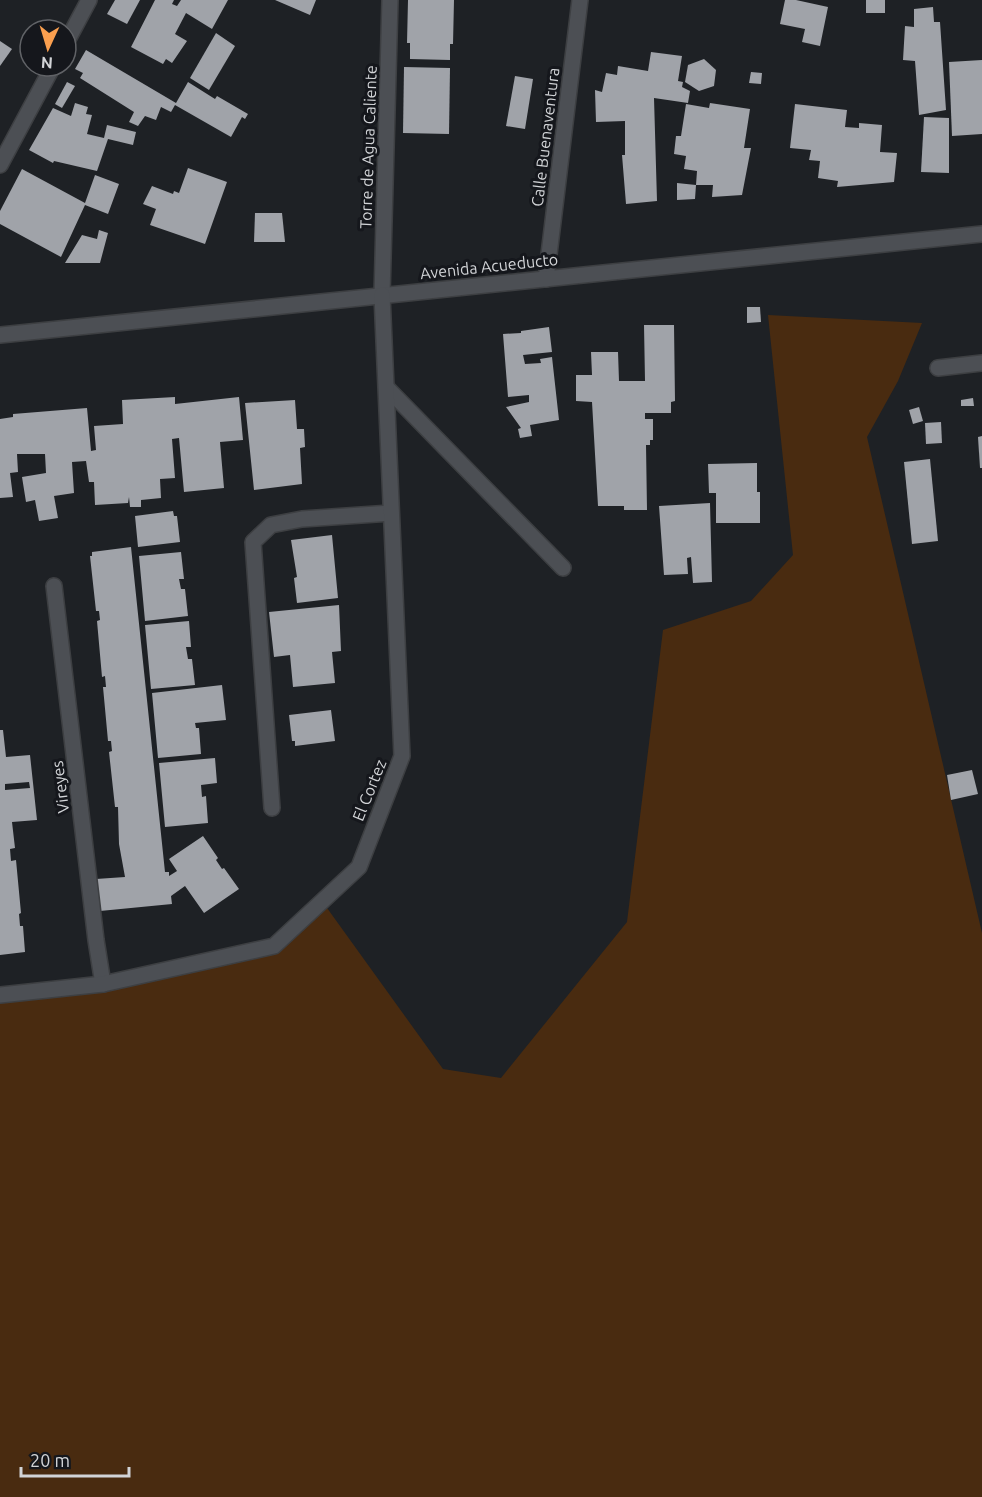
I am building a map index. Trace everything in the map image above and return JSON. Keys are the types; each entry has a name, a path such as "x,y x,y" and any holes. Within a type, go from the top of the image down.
{"street":[{"path":"78,21 89,0"},
{"name":"Torre de Agua Caliente","path":"382,295 390,0"},
{"name":"Calle Buenaventura","path":"546,279 580,0"},
{"path":"0,165 47,78"},
{"name":"Avenida Acueducto","path":"0,335 982,234"},
{"name":"El Cortez","path":"0,995 104,984 274,946 358,867 402,756 382,295"},
{"path":"938,368 982,363"},
{"path":"387,388 563,568"},
{"path":"272,808 253,542 271,525 302,519 392,513"},
{"name":"Vireyes","path":"54,586 96,940 104,984"}],"shaded area":[{"path":"768,315 922,323 898,381 867,437 982,933 982,1497 0,1497 0,995 274,946 322,901 443,1069 501,1078 627,922 663,630 751,601 793,555"}],"building":[{"path":"115,0 140,0 127,24 107,14"},
{"path":"155,0 174,0 172,4 177,6 181,0 228,0 212,29 186,13 175,34 187,41 172,63 166,59 163,64 131,47"},
{"path":"275,0 316,0 310,15"},
{"path":"408,0 454,0 453,44 450,44 450,60 410,59 410,43 407,43"},
{"path":"785,0 828,7 820,46 802,42 805,29 780,24"},
{"path":"866,0 885,0 885,13 866,13"},
{"path":"933,7 934,22 940,22 946,110 919,115 915,61 903,60 905,26 914,27 914,9"},
{"path":"216,33 235,46 209,90 190,78"},
{"path":"0,41 12,49 0,66"},
{"path":"86,50 176,103 188,82 215,99 217,96 248,114 245,119 242,117 231,137 175,105 171,112 161,107 156,120 145,116 138,126 129,122 134,112 80,78 83,73 78,70 78,64"},
{"path":"651,52 682,56 678,81 683,82 682,87 690,91 688,103 654,98 657,201 626,204 622,155 625,155 625,121 596,122 595,90 602,92 606,73 617,75 618,66 648,71"},
{"path":"704,59 716,70 714,86 699,91 685,82 688,65"},
{"path":"982,60 982,134 952,136 949,62"},
{"path":"404,67 450,68 449,134 403,133"},
{"path":"751,72 762,73 761,84 749,83"},
{"path":"515,76 533,79 525,129 506,126"},
{"path":"67,82 75,86 62,108 55,104"},
{"path":"75,103 88,107 86,114 92,115 87,134 104,138 107,125 136,132 133,145 108,139 97,171 54,161 53,163 29,150 53,108 71,116"},
{"path":"710,103 750,109 744,148 751,148 742,195 712,197 713,185 696,185 697,171 684,169 686,156 674,154 676,136 681,136 686,104 709,108"},
{"path":"795,104 847,110 845,127 859,128 859,123 882,125 880,152 897,153 894,182 837,187 838,181 818,178 820,161 809,160 811,150 790,148"},
{"path":"924,117 949,118 949,173 921,172"},
{"path":"188,168 227,182 205,244 150,225 156,209 143,204 152,186 173,194 174,191 179,193"},
{"path":"22,169 85,203 95,175 119,184 108,214 85,205 61,257 0,224 0,211"},
{"path":"677,183 696,185 695,199 677,200"},
{"path":"255,213 282,213 285,242 254,242"},
{"path":"99,230 108,233 100,263 65,263 82,235 97,239"},
{"path":"747,307 760,307 761,322 747,323"},
{"path":"644,325 674,325 675,401 671,402 671,413 645,413 645,419 653,419 653,440 650,440 650,445 646,445 647,510 624,510 624,506 598,506 592,402 576,401 576,375 592,375 591,352 618,352 619,381 645,381"},
{"path":"549,327 552,352 523,355 525,364 541,363 540,359 552,357 559,420 530,425 532,436 520,438 518,429 521,428 506,407 529,402 529,395 508,397 503,334"},
{"path":"175,397 175,404 239,397 243,440 220,442 224,488 184,492 179,438 172,439 175,478 160,479 161,498 141,500 141,507 130,507 129,497 128,503 95,505 94,482 89,482 86,461 72,462 74,493 54,496 58,518 39,521 35,500 26,502 22,477 46,473 45,454 17,454 18,472 10,473 13,497 0,498 0,419 13,417 13,414 87,408 91,451 96,450 94,426 123,424 122,400"},
{"path":"973,398 974,406 961,406 961,400"},
{"path":"295,400 297,429 304,429 305,447 300,448 302,484 254,490 245,403"},
{"path":"919,407 923,421 913,424 909,410"},
{"path":"941,422 942,443 926,444 925,423"},
{"path":"982,436 982,468 980,468 978,437"},
{"path":"930,459 938,541 912,544 904,462"},
{"path":"757,463 760,523 716,523 716,493 709,493 708,464"},
{"path":"710,503 712,582 693,583 691,557 687,558 688,574 664,575 659,506"},
{"path":"173,511 174,516 177,516 180,542 138,547 135,516"},
{"path":"332,535 338,598 297,603 294,578 297,577 291,540"},
{"path":"131,547 165,872 169,872 169,876 177,871 169,859 203,836 218,858 216,860 222,869 224,868 239,889 204,913 185,886 171,896 172,904 100,911 96,879 125,877 119,844 118,807 115,807 109,752 112,751 111,741 108,741 103,687 106,687 105,676 102,677 97,621 100,620 99,611 96,611 90,556 92,552"},
{"path":"181,552 184,579 179,579 181,589 185,589 188,616 145,621 139,556"},
{"path":"339,605 341,651 332,652 335,683 293,687 290,655 274,657 269,612"},
{"path":"189,621 191,647 186,647 188,659 192,659 195,685 151,689 145,625"},
{"path":"222,685 226,720 195,723 196,728 199,728 201,754 158,758 152,693"},
{"path":"331,710 335,741 295,746 295,741 292,741 289,715"},
{"path":"0,730 3,730 6,757 30,755 37,820 12,822 15,848 10,849 11,861 16,860 20,926 23,926 25,952 0,955","holes":["29,782 30,788 5,790 5,784"]},
{"path":"215,758 217,783 201,785 202,797 206,796 208,823 165,827 159,763"},
{"path":"972,770 978,794 951,800 947,775"}]}
